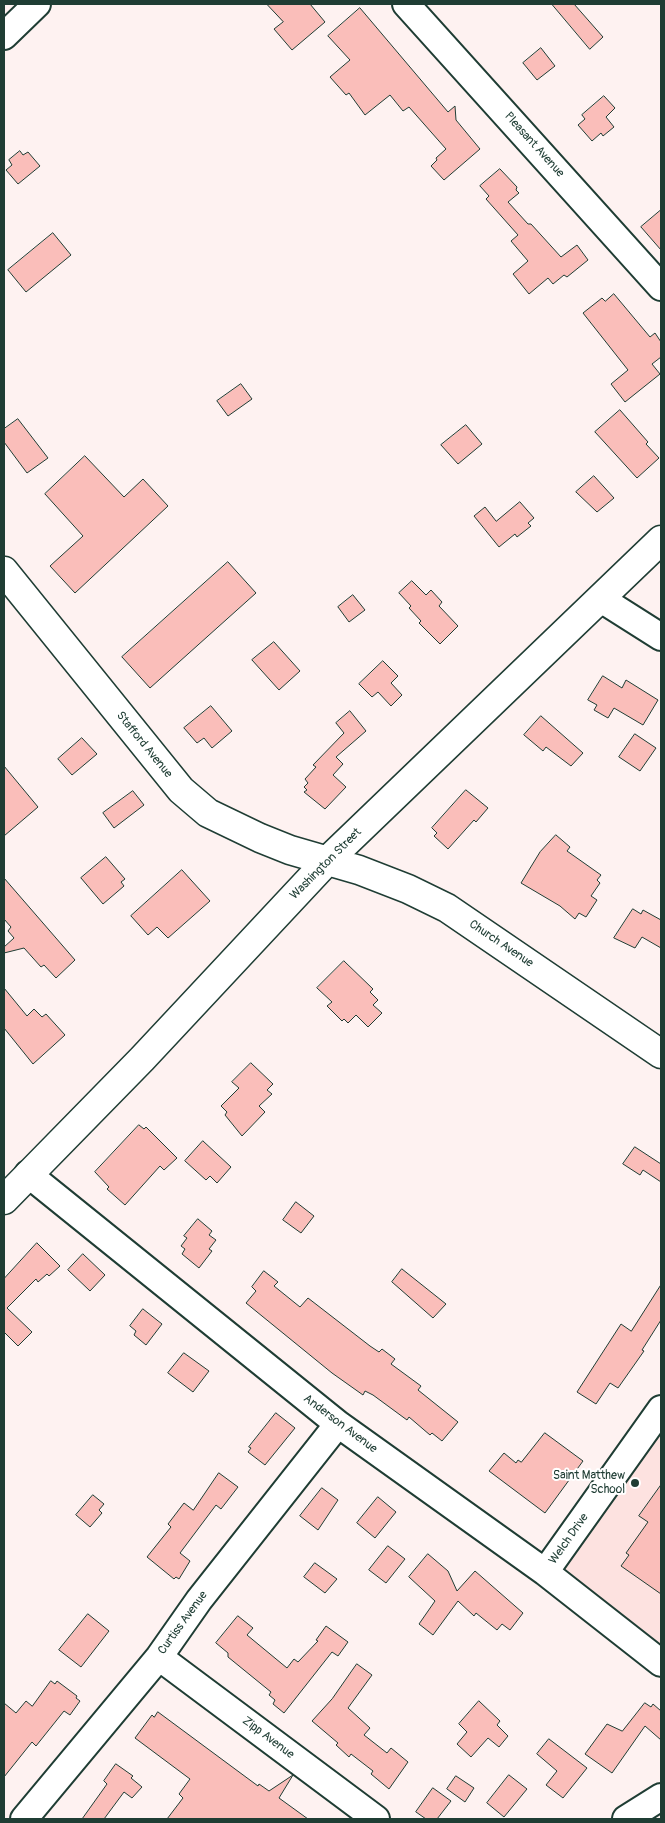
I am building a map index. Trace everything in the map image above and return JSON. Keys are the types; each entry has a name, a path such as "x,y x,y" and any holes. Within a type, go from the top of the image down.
{"main road":[{"name":"Washington Street","path":"4,1200 142,1059 328,860 661,540"},
{"name":"Stafford Avenue","path":"4,572 181,790 208,813 290,850 328,860"},
{"name":"Church Avenue","path":"328,860 408,889 447,908 661,1054"}],"street":[{"path":"4,36 37,4"},
{"name":"Pleasant Avenue","path":"406,4 661,287"},
{"path":"601,599 661,637"},
{"name":"Anderson Avenue","path":"28,1174 338,1424 546,1572 661,1663"},
{"name":"Welch Drive","path":"546,1572 661,1409"},
{"name":"Curtiss Avenue","path":"24,1819 159,1657 199,1600 338,1424"},
{"name":"Zipp Avenue","path":"159,1657 376,1819"},
{"path":"626,1819 661,1797"}],"shaded area":[{"name":"Saint Matthew School","path":"661,1409 661,1663 545,1572"}],"building":[{"path":"267,4 310,4 325,22 292,50 274,29 283,22"},
{"path":"552,4 574,4 603,37 590,49"},
{"path":"360,8 448,112 455,106 456,120 480,149 444,180 431,166 437,160 436,158 446,149 409,107 403,111 390,95 365,115 349,93 346,95 330,77 350,60 328,36"},
{"path":"541,48 555,66 537,80 523,63"},
{"path":"604,96 615,108 606,117 614,127 603,136 601,133 592,141 578,125 585,119 582,115"},
{"path":"20,151 23,155 28,152 40,166 18,184 6,170 12,165 9,160"},
{"path":"500,169 517,187 516,190 519,193 508,202 528,224 531,224 561,257 577,245 588,260 567,277 564,275 553,284 548,278 529,294 513,274 528,261 511,241 518,235 486,199 489,196 480,186"},
{"path":"661,210 661,250 641,227"},
{"path":"53,233 71,255 26,292 8,270"},
{"path":"614,294 650,337 655,333 661,342 661,357 652,364 660,374 625,402 611,384 628,370 583,313 602,298 605,301"},
{"path":"241,384 252,399 228,416 217,401"},
{"path":"620,410 648,442 646,444 659,458 637,478 595,432"},
{"path":"18,419 48,458 27,473 4,442 4,429"},
{"path":"466,425 482,444 458,464 441,445"},
{"path":"85,456 124,497 143,479 168,506 75,593 50,566 83,536 45,494"},
{"path":"594,476 614,498 597,512 576,492"},
{"path":"520,502 534,518 528,523 531,526 517,537 515,534 499,547 474,516 485,507 496,521"},
{"path":"228,562 256,593 150,688 122,657"},
{"path":"412,581 426,595 431,590 442,602 439,606 458,626 440,644 419,623 421,621 409,608 411,606 399,593"},
{"path":"353,595 365,610 349,622 338,607"},
{"path":"274,642 300,671 279,690 252,660"},
{"path":"383,661 398,676 391,683 402,695 391,706 378,692 372,697 359,684"},
{"path":"603,676 622,688 626,680 658,700 643,725 614,708 608,718 594,710 597,705 588,700"},
{"path":"211,706 232,731 212,748 204,738 197,743 184,728"},
{"path":"350,711 366,731 336,757 343,764 333,775 346,787 325,809 304,792 307,790 304,787 308,783 305,779 316,767 313,765 344,733 336,723"},
{"path":"541,716 583,753 571,766 546,747 543,751 524,735"},
{"path":"635,734 656,748 640,771 619,757"},
{"path":"82,738 97,754 72,775 58,759"},
{"path":"4,766 38,807 4,836"},
{"path":"466,790 488,808 476,822 474,820 448,849 434,836 437,833 432,828"},
{"path":"133,791 144,805 114,828 103,813"},
{"path":"556,835 570,847 567,851 601,875 597,880 600,883 591,896 597,900 586,917 579,913 575,919 560,906 521,883 540,852"},
{"path":"106,857 125,879 121,882 124,886 103,904 81,878"},
{"path":"182,870 210,901 168,938 157,927 148,935 131,916"},
{"path":"4,878 75,960 56,978 44,965 41,967 24,948 4,953 4,947 14,938 8,931 11,927 4,919"},
{"path":"633,909 641,914 643,910 661,920 661,948 642,937 635,948 614,938"},
{"path":"344,961 373,989 370,992 378,1000 373,1005 382,1013 368,1027 356,1015 348,1023 344,1019 342,1021 327,1006 332,1002 317,988"},
{"path":"4,988 27,1016 34,1009 42,1017 46,1014 65,1035 33,1064 4,1028"},
{"path":"251,1063 273,1084 267,1090 272,1094 259,1106 265,1112 242,1136 225,1115 227,1112 221,1106 239,1088 232,1082"},
{"path":"139,1125 144,1129 146,1127 177,1158 164,1170 160,1166 125,1205 107,1189 109,1187 95,1172"},
{"path":"203,1141 231,1167 217,1183 210,1176 206,1180 185,1161"},
{"path":"635,1147 661,1164 661,1182 643,1170 640,1175 623,1164"},
{"path":"296,1202 314,1216 301,1233 283,1220"},
{"path":"198,1219 212,1231 209,1235 216,1240 209,1249 212,1251 199,1268 182,1254 185,1249 181,1246 187,1238 184,1236"},
{"path":"37,1243 60,1266 49,1276 47,1274 38,1282 36,1279 7,1308 32,1332 18,1346 4,1332 4,1279"},
{"path":"83,1254 105,1275 90,1291 68,1270"},
{"path":"402,1269 446,1304 433,1318 392,1282"},
{"path":"264,1271 278,1282 274,1286 300,1307 308,1298 370,1346 379,1352 382,1349 395,1359 391,1364 421,1386 418,1390 458,1422 442,1441 432,1433 430,1435 409,1417 407,1420 373,1395 365,1391 363,1395 332,1373 246,1303 256,1291 252,1287"},
{"path":"661,1285 661,1320 642,1350 644,1351 618,1388 610,1383 596,1404 577,1392 621,1324 631,1331"},
{"path":"143,1309 162,1324 146,1345 134,1335 136,1331 130,1326"},
{"path":"184,1353 209,1371 193,1392 168,1373"},
{"path":"276,1413 295,1428 265,1465 248,1452 251,1448 249,1447"},
{"path":"545,1433 583,1461 545,1513 489,1471 504,1453 516,1463 518,1460 521,1462"},
{"path":"219,1473 238,1487 221,1509 216,1505 180,1553 190,1561 179,1579 176,1577 174,1579 147,1557 171,1527 168,1524 184,1503 193,1510"},
{"path":"661,1485 661,1594 621,1566 629,1555 626,1553 648,1522 639,1516"},
{"path":"322,1488 338,1500 318,1530 300,1516"},
{"path":"93,1495 104,1504 99,1510 102,1513 90,1527 76,1515"},
{"path":"378,1497 396,1512 375,1538 357,1523"},
{"path":"388,1546 405,1559 386,1583 369,1570"},
{"path":"428,1554 448,1571 457,1591 475,1571 523,1613 510,1630 502,1624 497,1630 476,1613 474,1616 458,1601 433,1635 419,1624 435,1601 409,1577"},
{"path":"315,1563 337,1579 325,1593 304,1577"},
{"path":"88,1614 109,1631 81,1667 59,1650"},
{"path":"238,1616 253,1628 247,1635 287,1668 294,1659 298,1662 318,1641 316,1640 326,1626 348,1642 338,1656 332,1652 284,1713 273,1704 275,1700 269,1695 271,1692 228,1657 228,1653 216,1643"},
{"path":"357,1664 372,1675 348,1708 370,1728 364,1735 387,1753 391,1748 408,1762 389,1789 371,1774 373,1771 351,1754 349,1757 336,1745 338,1743 312,1721 332,1699"},
{"path":"51,1681 55,1684 57,1681 77,1696 76,1698 80,1701 70,1715 64,1711 36,1746 32,1742 4,1777 4,1703 16,1713 26,1701 32,1706"},
{"path":"479,1701 500,1721 497,1725 508,1736 499,1747 488,1738 471,1757 457,1744 467,1732 459,1724"},
{"path":"645,1703 651,1707 653,1704 661,1711 661,1740 645,1726 612,1773 585,1754 607,1724 622,1731"},
{"path":"158,1712 258,1786 259,1784 269,1791 293,1775 279,1798 308,1819 167,1819 183,1798 179,1794 190,1779 135,1738 152,1715 154,1717"},
{"path":"549,1739 587,1768 563,1798 546,1785 557,1771 537,1754"},
{"path":"116,1764 133,1776 131,1778 142,1787 132,1798 124,1792 104,1819 82,1819 107,1784 104,1781"},
{"path":"509,1775 527,1789 504,1817 487,1803"},
{"path":"456,1776 474,1788 465,1802 447,1789"},
{"path":"433,1788 451,1801 437,1819 426,1819 416,1812"}],"place":[{"name":"Saint Matthew School","path":"635,1483"}]}
